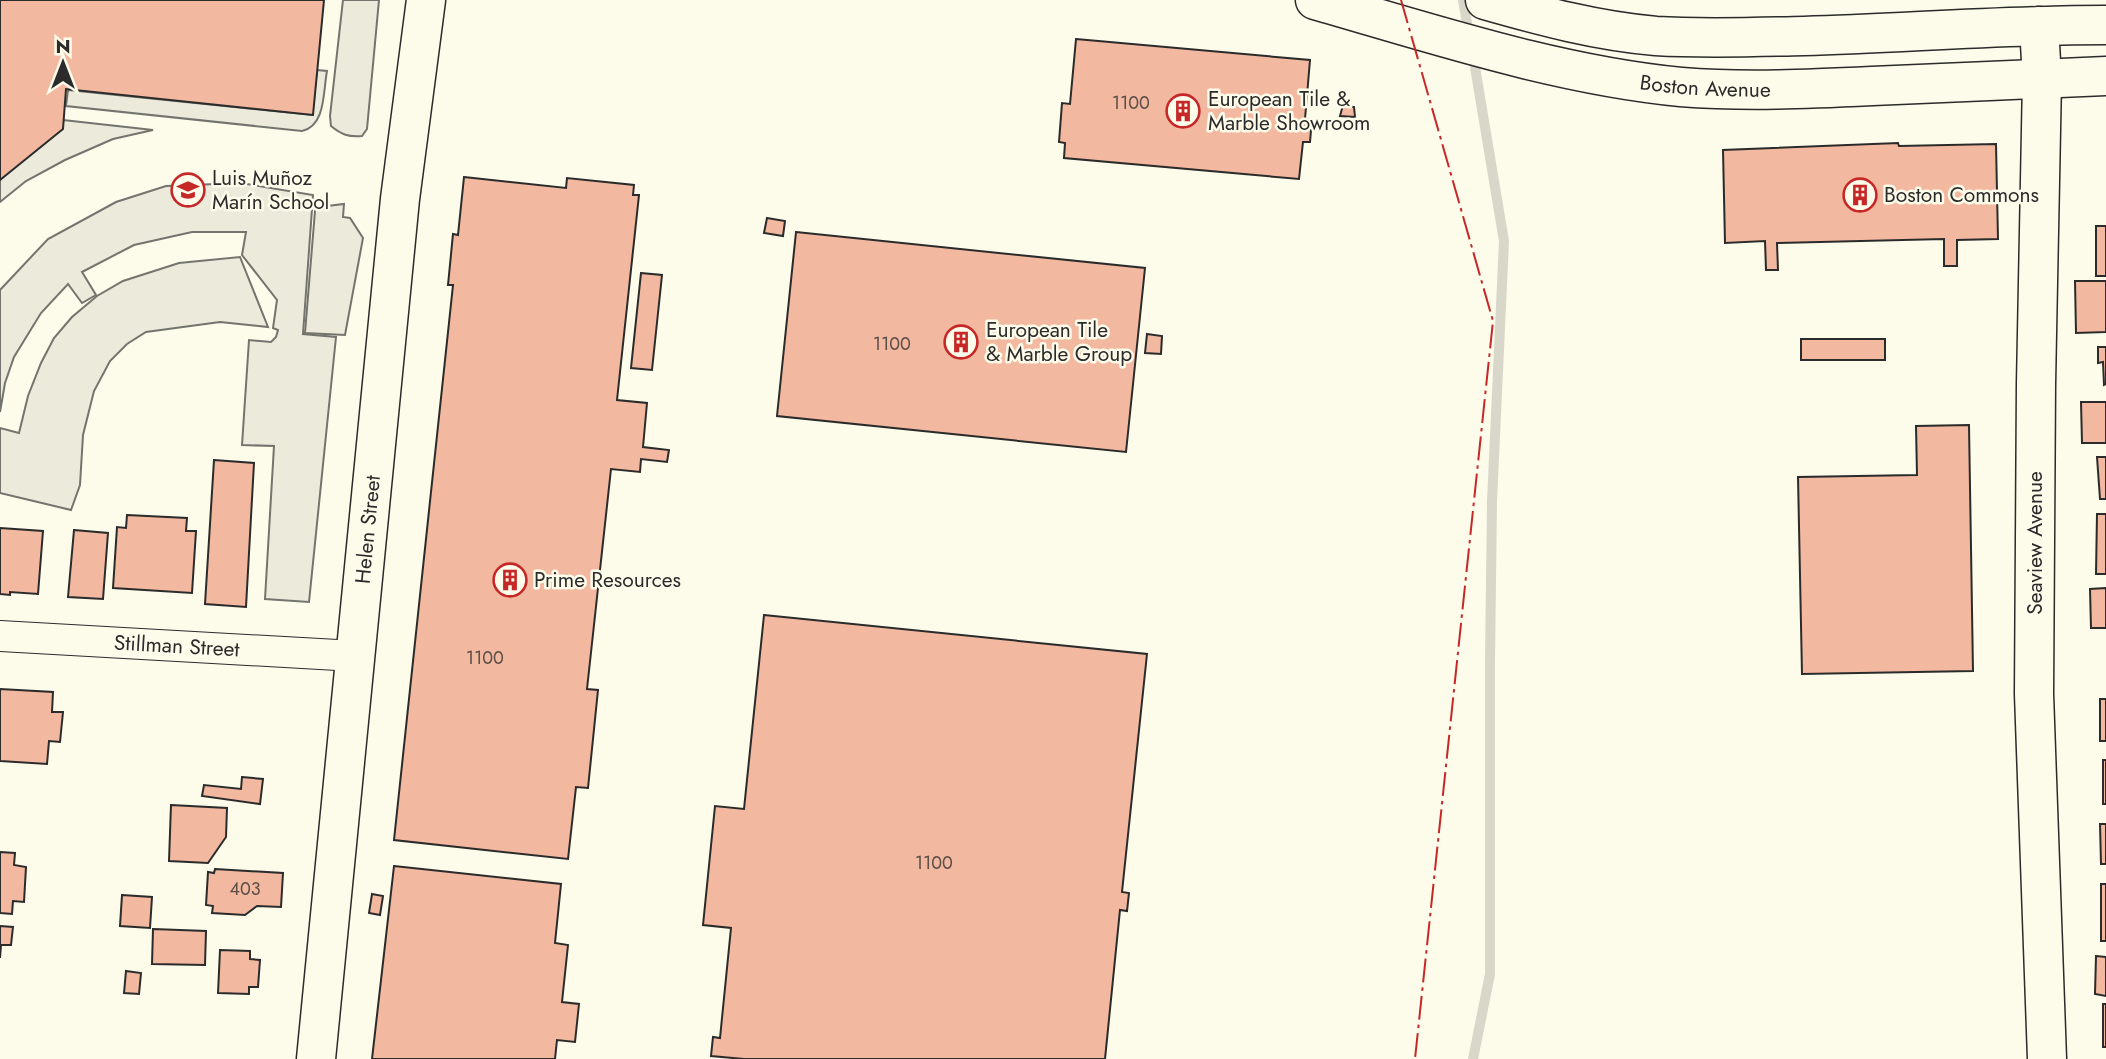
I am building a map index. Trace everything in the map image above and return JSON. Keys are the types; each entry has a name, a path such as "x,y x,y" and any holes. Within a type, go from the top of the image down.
{"main road":[{"name":"Helen Street","path":"316,1059 400,199 426,0"},
{"name":"Boston Avenue","path":"1315,0 1563,68 1681,87 1743,90 2106,76"},
{"path":"1485,0 1556,20 1653,36 1714,38 2039,13 2106,25"},
{"name":"Seaview Avenue","path":"2039,13 2042,79 2034,694 2046,1059"}],"street":[{"name":"Stillman Street","path":"0,636 355,656"}],"shaded area":[{"path":"343,0 379,0 367,129 362,136 345,135 331,126"},
{"path":"317,70 327,71 322,107 310,128 302,131 66,106 68,90 312,115"},
{"path":"63,120 153,130 113,139 65,160 26,181 0,202 0,180"},
{"path":"241,183 313,195 303,334 336,337 309,602 265,599 274,446 242,445 249,340 271,342 276,337 278,330 273,328 277,300 242,255 246,232 192,232 134,245 82,272 96,295 82,303 68,284 41,313 14,357 5,383 0,412 0,290 48,239 116,202 166,186"},
{"path":"344,204 343,217 350,218 363,238 345,335 305,333 315,211 319,207"},
{"path":"240,257 268,327 220,322 146,332 127,344 110,361 94,391 83,435 80,485 71,510 0,493 0,428 19,433 28,396 41,363 54,338 72,317 97,296 123,281 179,263"}],"building":[{"path":"0,0 324,0 313,115 66,89 63,129 0,180"},
{"name":"European Tile & Marble Showroom","path":"1076,39 1310,60 1305,119 1312,119 1310,142 1303,142 1299,179 1064,158 1065,143 1059,142 1062,103 1070,104"},
{"path":"1343,105 1354,107 1355,117 1340,116"},
{"name":"Boston Commons","path":"1898,143 1899,146 1996,144 1998,239 1957,240 1957,266 1944,266 1944,239 1777,243 1778,270 1766,270 1765,241 1725,243 1723,150"},
{"name":"Prime Resources","path":"464,177 566,188 567,178 634,185 633,195 639,195 617,400 647,403 643,447 669,450 667,462 641,459 640,472 611,469 587,689 598,690 588,788 576,787 568,859 394,840 453,285 448,285 453,234 458,235"},
{"path":"767,218 785,221 783,236 764,233"},
{"path":"2096,226 2106,226 2106,276 2096,276"},
{"name":"European Tile & Marble Group","path":"796,232 1145,268 1126,452 777,416"},
{"path":"641,273 662,275 652,370 631,368"},
{"path":"2075,281 2106,281 2106,332 2076,333"},
{"path":"1147,334 1162,336 1161,354 1145,353"},
{"path":"1801,339 1885,339 1885,360 1801,360"},
{"path":"2098,347 2106,347 2104,385 2103,362 2098,363"},
{"path":"2081,402 2106,402 2106,443 2082,443"},
{"path":"1969,425 1973,671 1802,674 1798,477 1917,475 1916,426"},
{"path":"2097,457 2106,457 2106,499 2100,499"},
{"path":"214,460 254,463 246,607 205,604"},
{"path":"2097,514 2106,514 2106,574 2096,574"},
{"path":"127,515 187,518 186,531 196,531 192,593 113,588 117,527 126,528"},
{"path":"0,528 43,531 38,594 0,594"},
{"path":"74,530 108,533 103,599 68,597"},
{"path":"2106,588 2106,628 2091,628 2090,589"},
{"path":"764,615 1147,654 1122,892 1129,893 1127,911 1120,910 1105,1059 744,1059 711,1056 713,1037 720,1038 731,928 703,925 715,806 744,809"},
{"path":"0,689 53,692 52,712 63,712 60,742 49,741 47,764 0,761"},
{"path":"2100,699 2106,699 2106,741 2100,741"},
{"path":"2103,760 2106,760 2106,804 2103,804"},
{"path":"242,777 263,779 260,804 202,796 204,785 241,789"},
{"path":"171,805 227,808 226,837 208,863 169,861"},
{"path":"2100,824 2106,824 2106,864 2101,864"},
{"path":"0,852 15,853 14,865 26,867 24,902 13,901 12,914 0,913"},
{"path":"394,866 561,884 555,943 568,945 562,1002 579,1004 575,1042 557,1040 555,1059 372,1059"},
{"path":"215,869 283,873 281,907 257,906 245,915 212,913 213,906 206,905 208,872 214,873"},
{"path":"2101,884 2106,884 2106,941 2101,941"},
{"path":"372,894 383,896 380,915 369,913"},
{"path":"122,895 152,897 150,928 120,926"},
{"path":"0,926 13,927 11,945 1,945 0,958"},
{"path":"153,929 206,931 205,965 152,964"},
{"path":"220,950 250,951 250,959 260,960 258,987 249,987 249,994 218,993"},
{"path":"2096,956 2106,957 2106,996 2095,994"},
{"path":"126,971 141,973 139,994 124,993"},
{"path":"2103,1004 2106,1004 2106,1047 2103,1047"}],"waterway":[{"path":"1463,0 1469,35"},
{"path":"1473,55 1504,241 1492,501 1490,974 1473,1059"}],"power":[{"path":"1401,0 1493,321 1415,1059"}],"place":[{"name":"European Tile & Marble Showroom","path":"1183,111"},
{"name":"Luis Muñoz Marín School","path":"188,190"},
{"name":"Boston Commons","path":"1860,195"},
{"name":"European Tile & Marble Group","path":"961,342"},
{"name":"Prime Resources","path":"510,580"}]}
